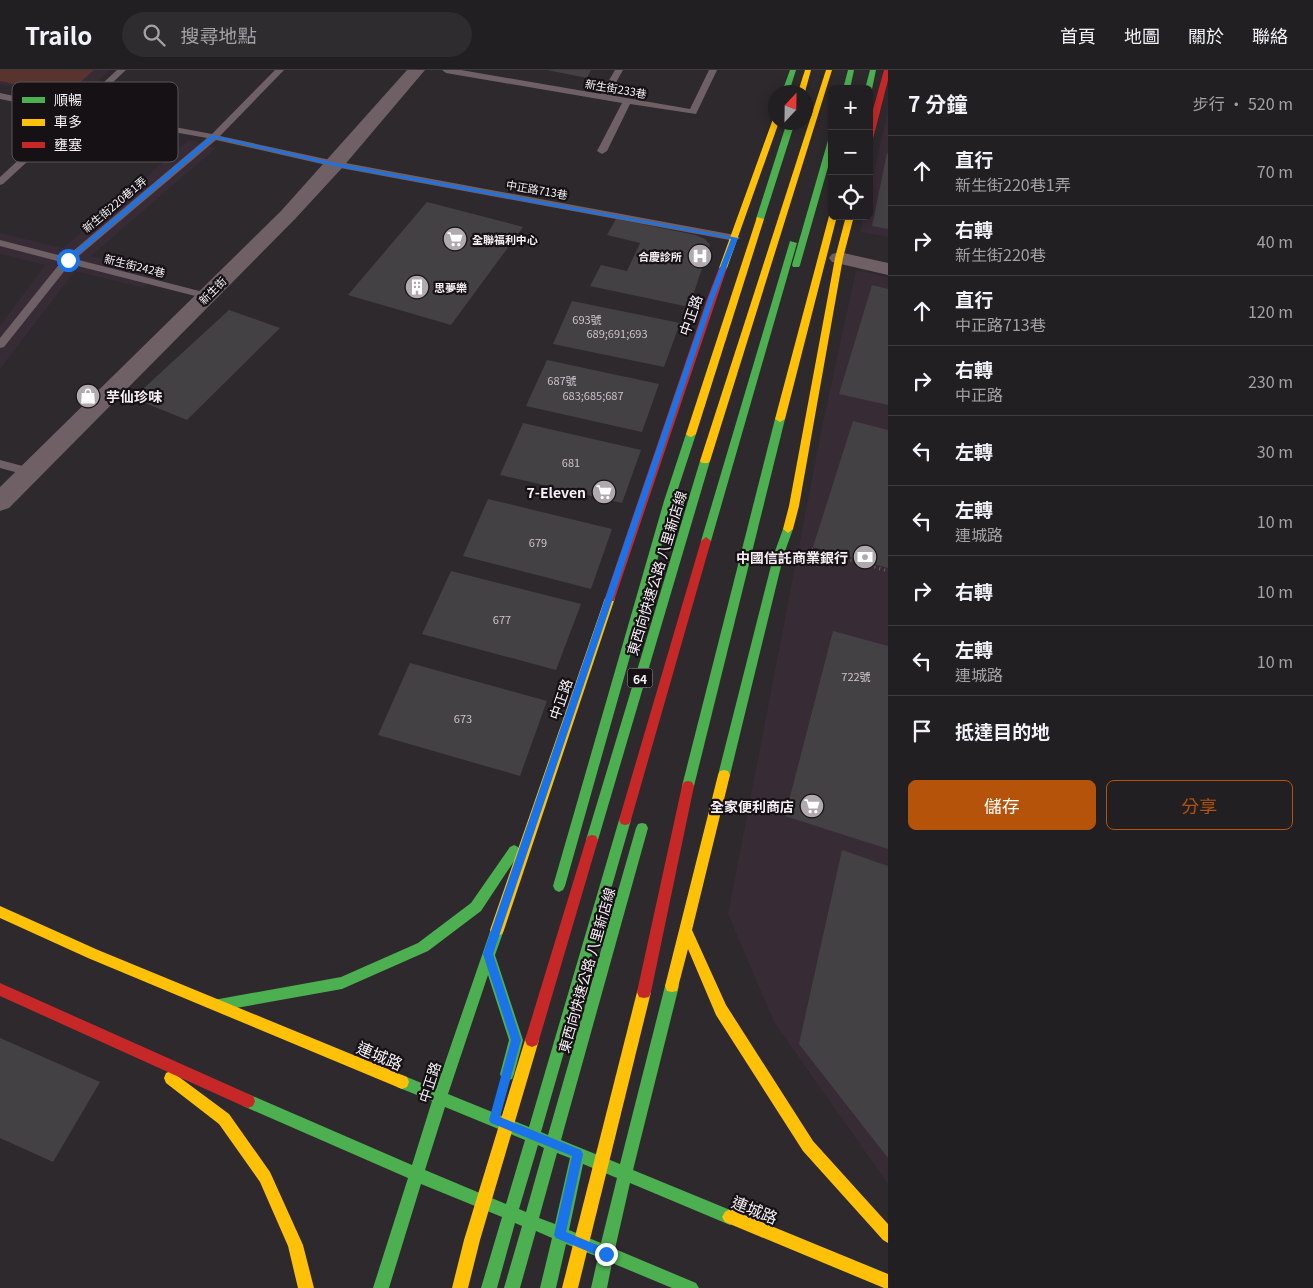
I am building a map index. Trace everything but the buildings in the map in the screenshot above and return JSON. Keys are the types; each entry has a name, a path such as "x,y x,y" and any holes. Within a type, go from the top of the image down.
{"main road":[{"path":"788,85 793,70"},
{"path":"803,85 808,70"},
{"name":"東西向快速公路 八里新店線","path":"460,1288 472,1240 715,427 829,70"},
{"path":"838,85 843,70"},
{"path":"847,85 851,70"},
{"path":"869,85 873,70"},
{"path":"871,130 887,70"},
{"path":"489,1288 826,127"},
{"name":"中正路","path":"381,1288 415,1172 488,954 535,821 711,299 735,238 773,130"},
{"path":"556,895 669,501 788,130"},
{"path":"734,488 828,153"},
{"path":"570,1288 638,1017 687,792 801,335 832,220"},
{"path":"599,1288 625,1174 779,554 785,541 794,506 839,258 849,220"},
{"name":"東西向快速公路 八里新店線","path":"512,1288 644,820"},
{"path":"219,1005 342,983 423,947 476,907 535,821"},
{"name":"連城路","path":"0,912 94,954 888,1282"},
{"path":"686,930 721,1010 808,1146 888,1235"},
{"path":"488,954 516,1040 503,1085 521,1019"},
{"path":"0,989 138,1053 415,1172 473,1189 560,1235 691,1288"},
{"path":"138,1053 224,1119 265,1177 295,1245 306,1288"},
{"path":"548,1288 578,1154"},
{"path":"466,1211 473,1189"}],"street":[{"name":"新生街","path":"0,502 288,215 416,70"},
{"path":"839,258 888,269"}],"lane":[{"path":"109,82 122,70"},
{"name":"新生街220巷1弄","path":"0,345 68,260 214,137 280,70"},
{"name":"新生街233巷","path":"446,70 693,112 713,70"},
{"path":"604,97 619,70"},
{"path":"602,151 628,101"},
{"name":"中正路713巷","path":"178,130 335,164 735,238"},
{"path":"0,182 22,162"},
{"name":"新生街242巷","path":"0,243 206,296"},
{"path":"0,464 30,472"}],"path":[{"path":"785,541 888,571"}],"shaded area":[{"path":"0,70 110,70 97,82 12,82 12,87 0,84"},
{"path":"0,70 94,70 81,82 12,82 12,84 0,81"},
{"path":"888,111 888,237 860,232 863,220 873,220 873,176"},
{"path":"189,140 216,148 91,256 158,273 143,288 75,271 0,369 0,326 45,265 0,254 0,233 63,248 163,162 178,162 178,149"},
{"path":"856,270 888,277 888,1184 774,1022 728,914 822,427"}],"traffic: fast":[{"path":"788,85 793,70"},
{"path":"847,85 851,70"},
{"path":"869,85 873,70"},
{"path":"760,219 788,130"},
{"path":"796,265 828,153"},
{"path":"706,541 793,243"},
{"path":"688,786 780,419"},
{"path":"559,886 669,501 691,434"},
{"path":"592,840 705,461"},
{"path":"724,775 779,554 788,529"},
{"path":"489,1288 625,820"},
{"path":"512,1288 642,828"},
{"path":"219,1005 342,983 423,947 476,907 514,851"},
{"path":"381,1288 451,1063 497,930"},
{"path":"488,954 516,1040 507,1074"},
{"path":"599,1288 625,1173 672,986"},
{"path":"402,1082 730,1217"},
{"path":"248,1101 430,1180 691,1288"},
{"path":"548,1288 578,1154"}],"traffic: slow":[{"path":"803,85 808,70"},
{"path":"705,461 829,70"},
{"path":"723,268 773,130"},
{"path":"691,434 760,219"},
{"path":"780,419 832,220"},
{"path":"788,529 794,506 839,258 849,220"},
{"path":"497,930 610,598"},
{"path":"672,986 724,775"},
{"path":"0,912 93,954 402,1082"},
{"path":"686,930 721,1010 808,1146 888,1235"},
{"path":"570,1288 644,992"},
{"path":"460,1288 472,1240 532,1040"},
{"path":"171,1078 224,1119 265,1177 295,1245 306,1288"},
{"path":"730,1217 888,1282"}],"traffic: jam":[{"path":"871,130 887,70"},
{"path":"610,598 723,268"},
{"path":"625,820 706,541"},
{"path":"644,992 688,786"},
{"path":"532,1040 592,840"},
{"path":"0,989 248,1101"}],"place":[{"name":"全聯福利中心","path":"455,239"},
{"name":"合慶診所","path":"700,256"},
{"name":"思夢樂","path":"417,287"},
{"name":"芋仙珍味","path":"88,396"},
{"name":"7-Eleven","path":"604,492"},
{"name":"中國信託商業銀行","path":"865,557"},
{"name":"全家便利商店","path":"812,806"}],"route":[{"path":"68,260 214,137 335,164 735,238 711,299 535,821 488,954 516,1040 494,1120 578,1154 560,1235 606,1254"}]}
